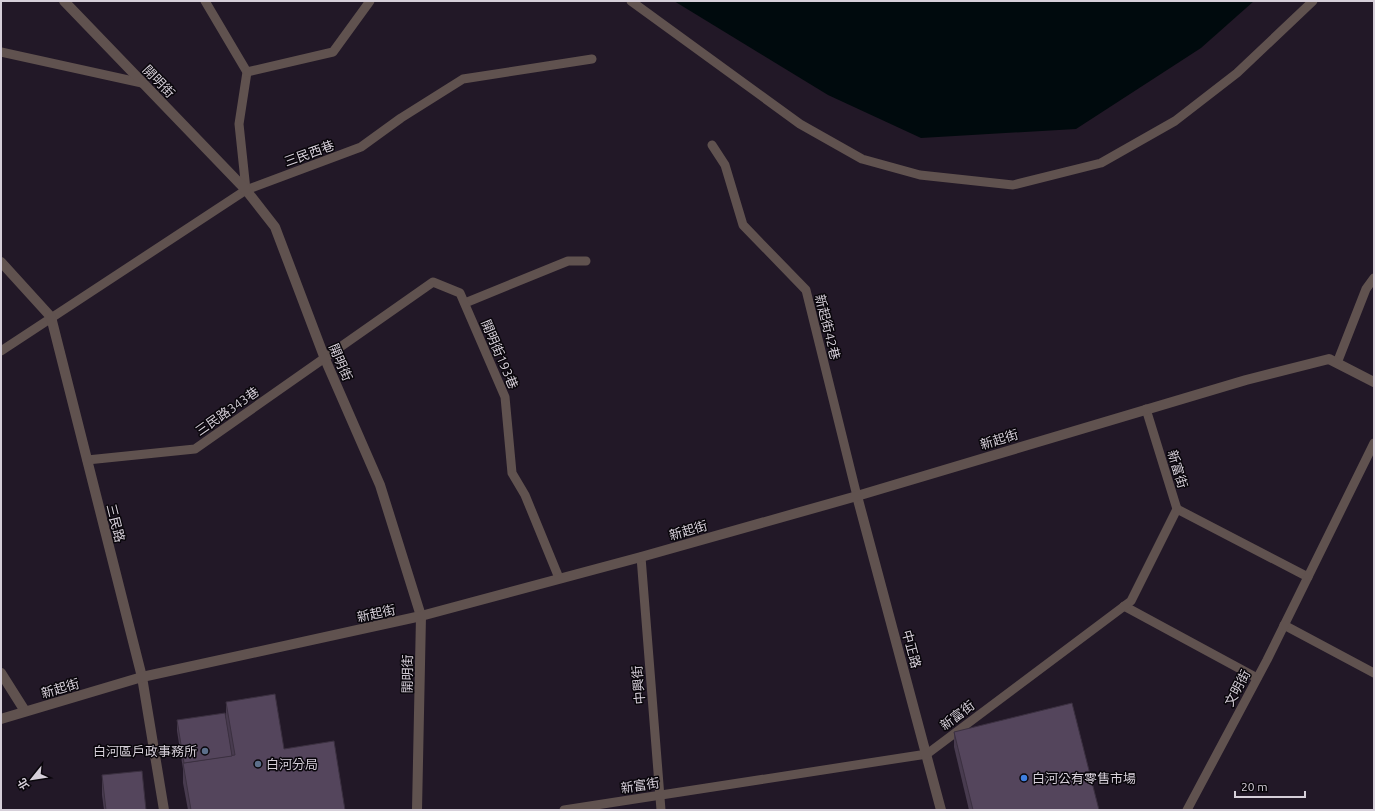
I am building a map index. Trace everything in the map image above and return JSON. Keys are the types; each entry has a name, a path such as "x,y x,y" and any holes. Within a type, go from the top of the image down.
{"street":[{"name":"開明街","path":"64,1 246,190 275,227 325,359 380,485 421,616 417,810"},
{"name":"三民路","path":"1,262 50,317 142,677 164,810"},
{"name":"新起街","path":"1,719 142,677 421,616 559,578 640,558 857,496 1246,380 1329,359 1374,382"},
{"name":"中正路","path":"857,496 941,810"},
{"path":"1,673 25,711"}],"lane":[{"path":"205,1 247,72 239,124 246,190"},
{"path":"247,72 333,52 370,1"},
{"path":"631,1 800,124 862,159 920,175 1013,185 1101,163 1175,121 1237,73 1313,1"},
{"path":"1,52 142,83"},
{"name":"三民西巷","path":"1,351 50,317 246,190 361,147 401,118 463,79 592,59"},
{"name":"新起街42巷","path":"712,145 725,165 743,225 806,290 857,496"},
{"path":"465,303 568,261 586,261"},
{"path":"1337,363 1366,289 1374,278"},
{"name":"開明街193巷","path":"325,359 433,282 460,294 505,397 512,473 525,495 559,578"},
{"name":"三民路343巷","path":"87,460 195,449 325,359"},
{"name":"新富街","path":"564,810 927,754 1131,601 1177,510 1146,409"},
{"name":"文明街","path":"1187,810 1257,678 1374,444"},
{"path":"1177,510 1308,577"},
{"name":"中興街","path":"640,558 661,810"},
{"path":"1124,606 1257,678"},
{"path":"1284,625 1374,673"}],"shaded area":[{"path":"674,1 1254,1 1201,48 1076,129 921,138 828,95"}],"building":[{"name":"白河分局","path":"275,694 284,749 334,741 345,810 191,810 183,763 235,755 226,702"},
{"name":"白河公有零售市場","path":"1072,703 1099,810 973,810 954,732"},
{"name":"白河區戶政事務所","path":"225,713 232,756 184,763 177,720"},
{"path":"142,771 146,810 106,810 102,775"}],"place":[{"name":"白河區戶政事務所","path":"205,751"},
{"name":"白河分局","path":"258,764"},
{"name":"白河公有零售市場","path":"1024,778"}]}
